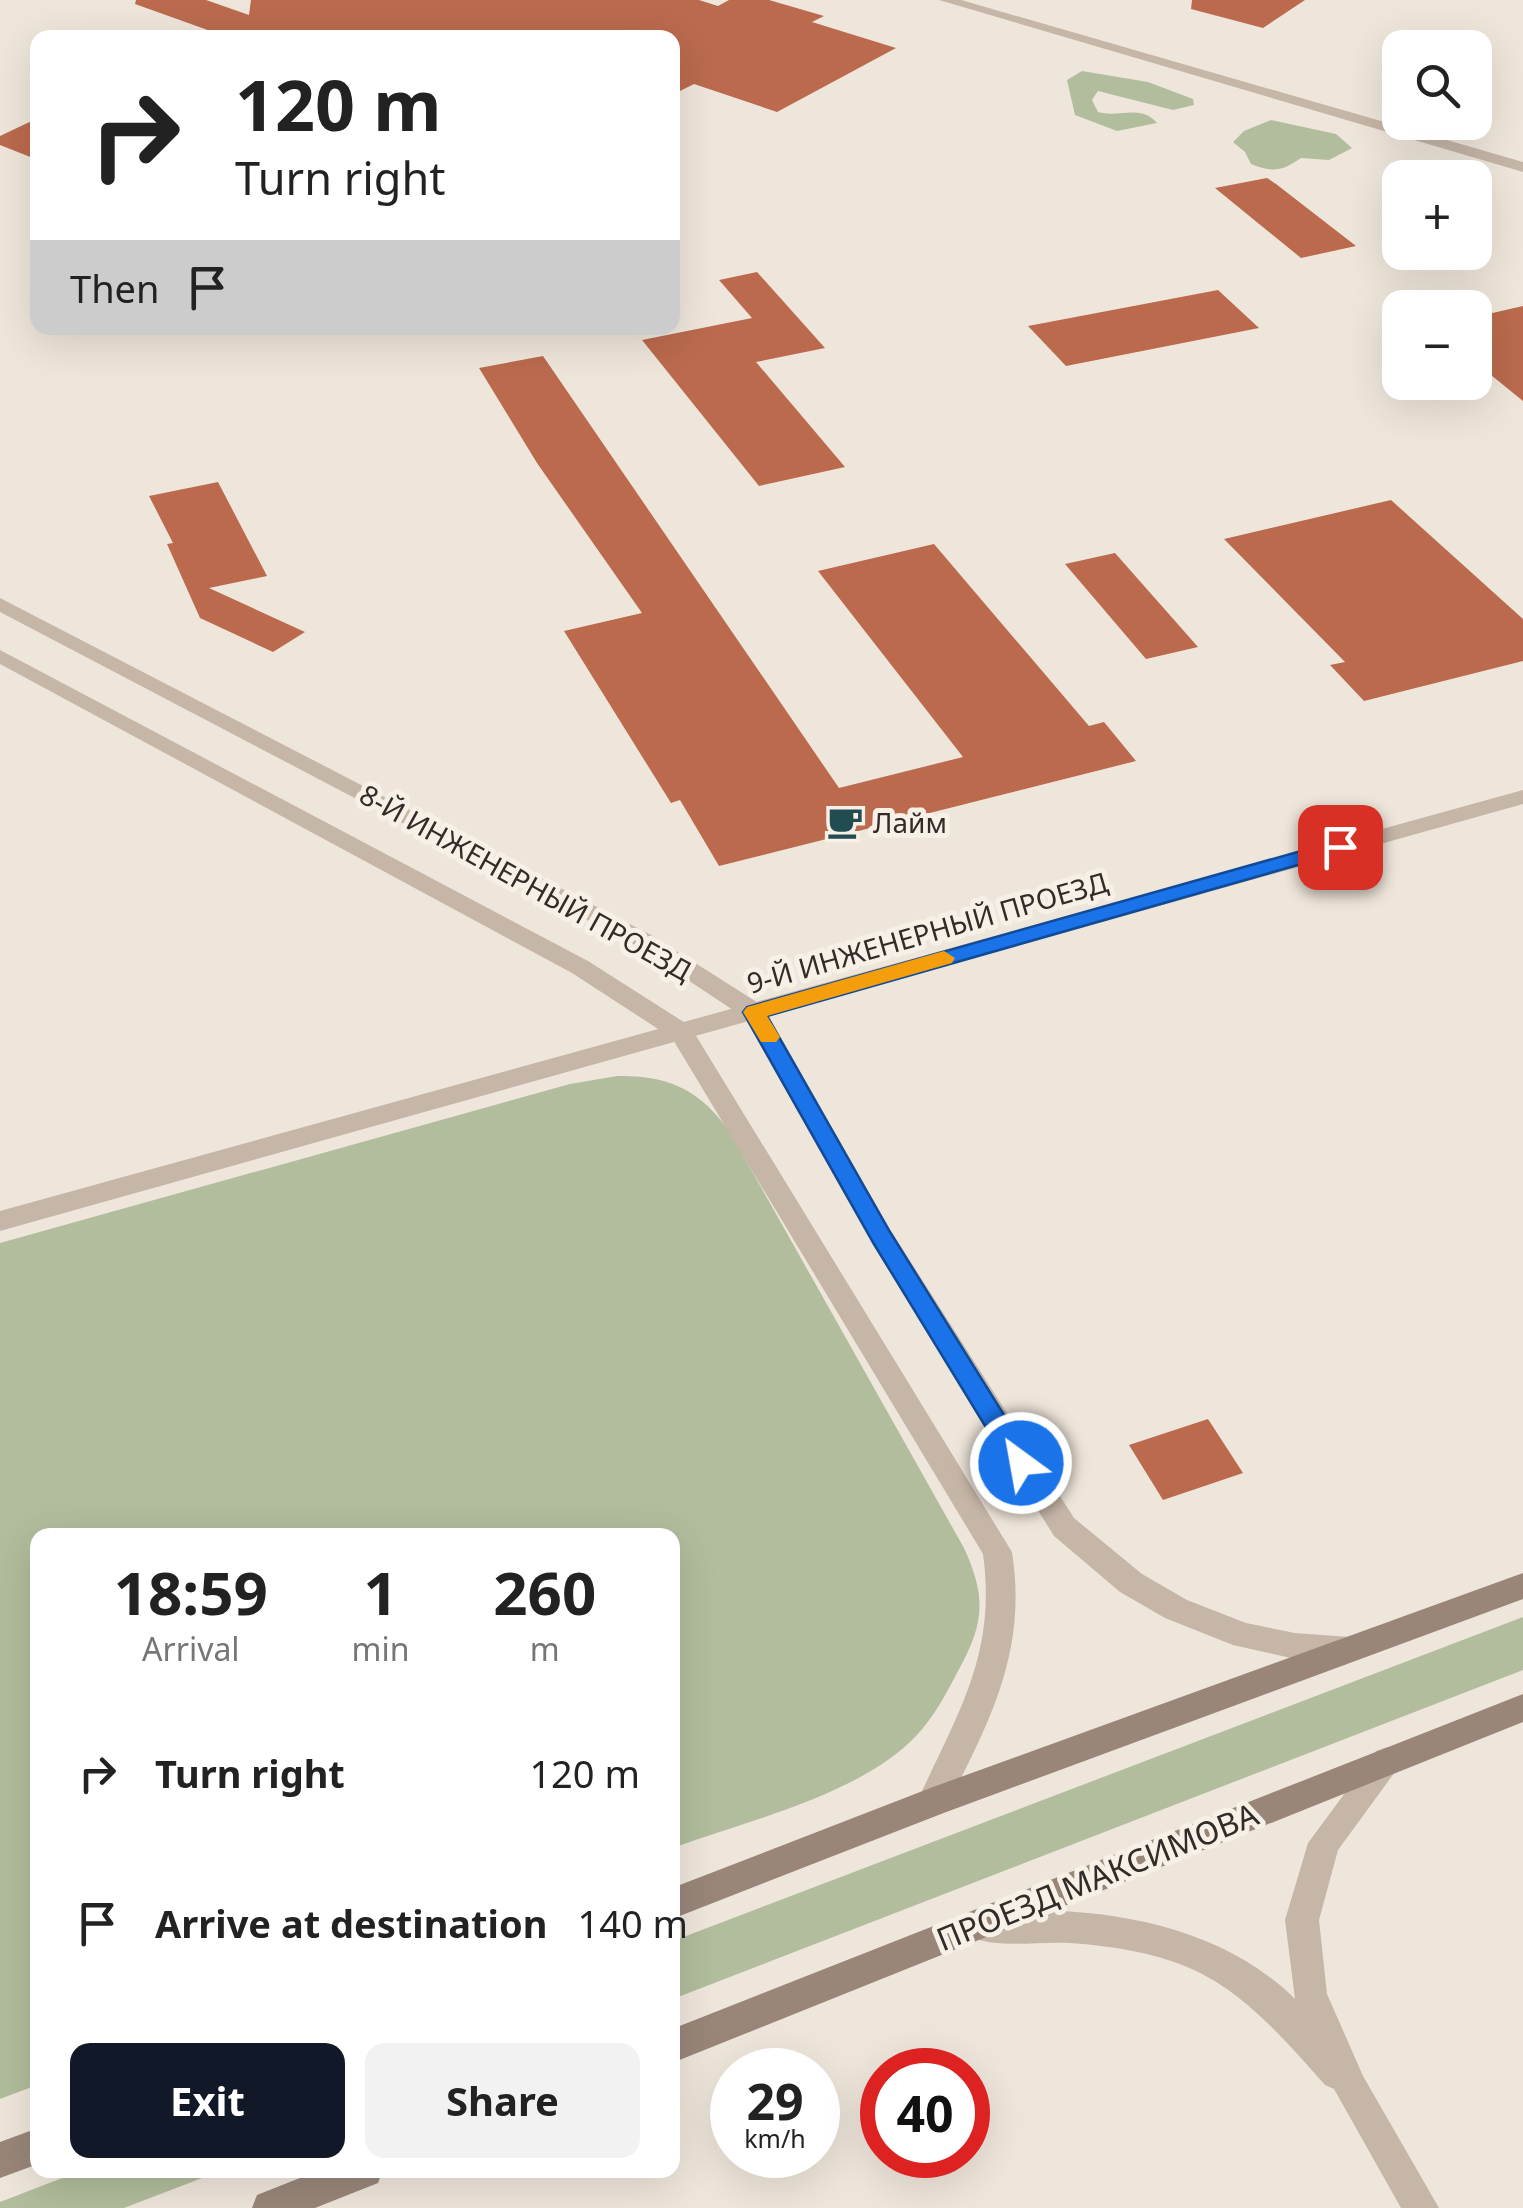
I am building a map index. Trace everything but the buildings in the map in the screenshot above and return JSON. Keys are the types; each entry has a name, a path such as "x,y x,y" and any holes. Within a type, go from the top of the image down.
{"main road":[{"path":"680,1901 932,1802 1523,1586"},
{"name":"ПРОЕЗД МАКСИМОВА","path":"680,2043 1523,1708"},
{"path":"0,2160 30,2149"},
{"path":"270,2208 345,2178"}],"street":[{"path":"946,0 1523,167"},
{"name":"8-Й ИНЖЕНЕРНЫЙ ПРОЕЗД","path":"0,604 644,940 754,1012 882,1238 1064,1528 1132,1583 1176,1609 1244,1636 1295,1646 1362,1648"},
{"name":"8-Й ИНЖЕНЕРНЫЙ ПРОЕЗД","path":"0,656 580,967 682,1032 997,1552 1006,1589 1000,1646 981,1704 932,1802"},
{"name":"9-Й ИНЖЕНЕРНЫЙ ПРОЕЗД","path":"0,1221 1523,797"},
{"path":"1387,1760 1324,1843 1302,1920 1310,1995 1351,2088 1421,2208"},
{"path":"973,1926 1094,1925 1189,1948 1265,1994 1351,2088"}],"green space":[{"path":"1082,71 1148,82 1193,99 1194,105 1173,110 1098,91 1092,100 1098,112 1144,114 1157,123 1117,131 1075,115 1067,80"},
{"path":"1271,120 1336,134 1352,148 1329,160 1301,158 1277,169 1251,164 1233,142 1244,131"},
{"path":"617,1076 668,1082 707,1105 730,1132 971,1566 979,1596 977,1625 967,1654 939,1705 916,1736 893,1757 865,1774 802,1804 680,1846 680,1528 30,1528 30,2088 0,2099 0,1243 570,1084"},
{"path":"1523,1617 1523,1670 680,1996 680,1938"},
{"path":"62,2178 202,2178 124,2208 0,2208 0,2202"}],"slow traffic":[{"path":"768,1037 754,1012 944,958"}],"place":[{"name":"Лайм","path":"845,822"}],"route":[{"path":"1021,1463 882,1238 754,1012 1340,847"}]}
